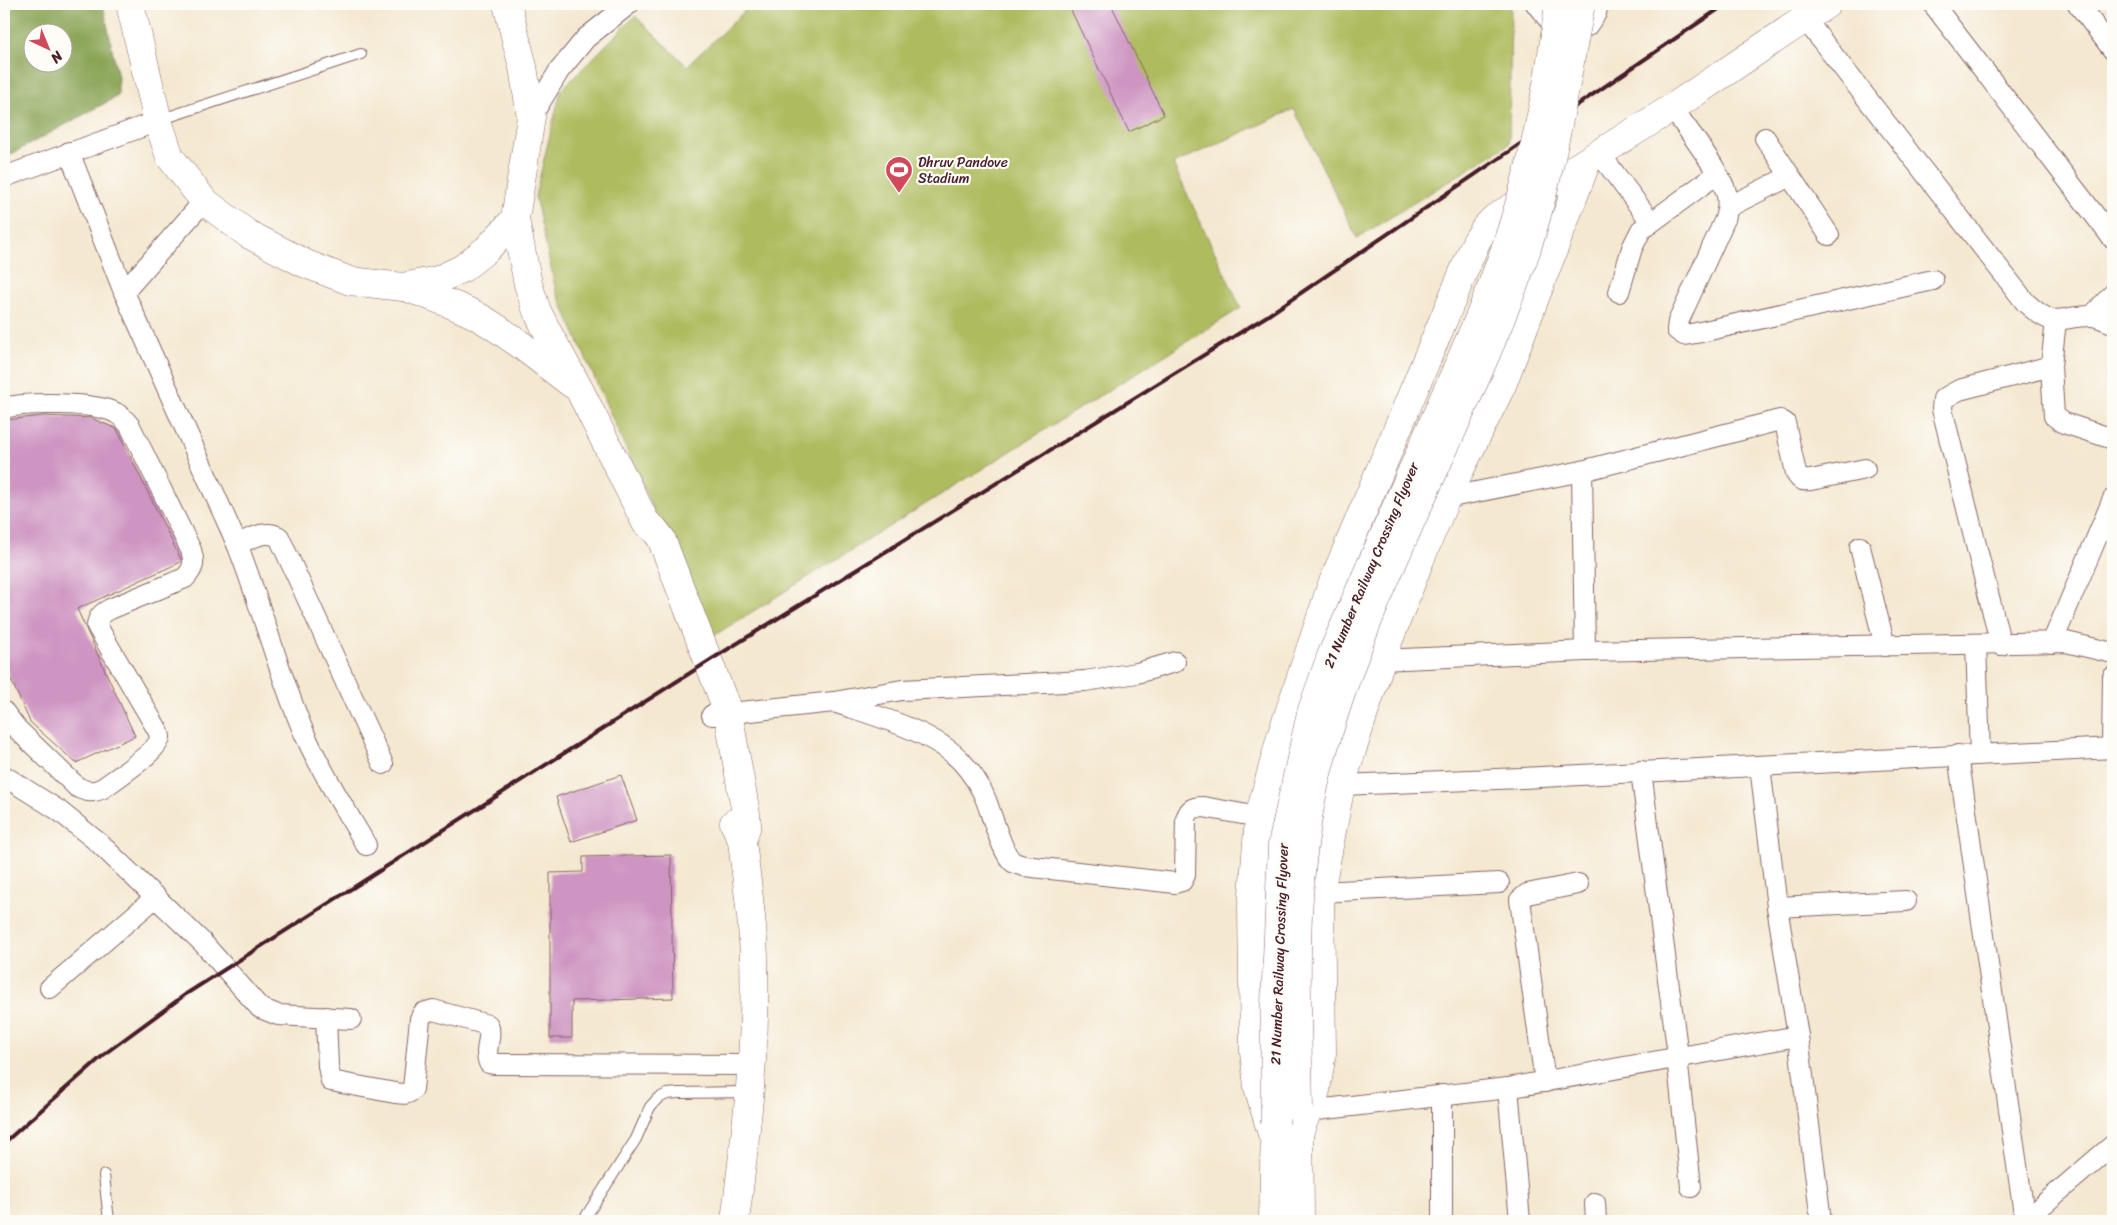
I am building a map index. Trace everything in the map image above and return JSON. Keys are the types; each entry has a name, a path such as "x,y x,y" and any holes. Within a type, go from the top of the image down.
{"street":[{"path":"130,4 158,121 170,157 204,201 248,234 306,264 350,281 403,287 444,301 476,316 505,334 579,389"},
{"path":"507,4 523,67 531,117 514,219 528,284 537,311 579,389 646,523 661,538 720,713 746,814 747,825 742,840 754,957 752,1065 735,1221"},
{"path":"531,117 559,71 572,54 586,38 629,4"},
{"path":"1536,4 1549,20 1588,26 1596,13 1598,4"},
{"name":"21 Number Railway Crossing Flyover","path":"1291,1124 1275,1004 1282,845 1311,713 1331,656 1479,318 1512,228 1530,163 1559,4"},
{"name":"21 Number Railway Crossing Flyover","path":"1291,1124 1298,906 1304,844 1317,775 1335,712 1370,615 1499,322 1522,263 1537,215 1552,150 1581,4"},
{"path":"1300,1221 1291,1124 1258,1087 1254,1051 1252,907 1259,817 1281,737 1476,242 1485,228 1495,218 1672,108 1827,4"},
{"path":"1933,4 2113,239"},
{"path":"2078,4 2113,50"},
{"path":"1805,19 2026,303 2040,316 2056,321 2092,316 2113,323"},
{"path":"1672,108 1717,174 1727,194 1728,207 1725,219 1678,322 1677,330 1684,335 1933,280"},
{"path":"4,177 158,121"},
{"path":"1764,138 1829,235"},
{"path":"69,152 124,292 238,544 252,580 292,704 305,736 366,846"},
{"path":"1273,1221 1291,1124 1316,1090 1322,1052 1320,892 1341,785 1381,660 1392,612 1502,385 1594,157"},
{"path":"1594,157 1651,222"},
{"path":"1619,292 1632,248 1641,230 1717,174"},
{"path":"1728,207 1790,176"},
{"path":"124,292 204,201"},
{"path":"403,287 438,280 463,268 487,249 514,219"},
{"path":"2092,316 2113,294"},
{"path":"2056,321 2050,366 2054,416 2064,424 2113,439"},
{"path":"2001,645 1942,408 1943,399 1958,390 2050,366"},
{"path":"4,408 32,404 91,407 116,413 124,419 130,426 191,550 194,562 192,570 185,578 110,609 102,613 98,619 97,626 160,736 151,752 103,788 96,792 86,792 70,781 17,729 4,712"},
{"path":"1446,498 1582,471 1780,420 1785,422 1796,473 1799,478 1811,480 1864,469"},
{"path":"1582,471 1585,651"},
{"path":"2052,644 2113,499"},
{"path":"238,544 266,533 272,533 279,537 383,764"},
{"path":"1860,547 1884,646"},
{"path":"1381,660 1585,651 2001,645 2066,642 2078,643 2113,653"},
{"path":"1976,644 1980,754"},
{"path":"720,713 834,702 902,690 1086,681 1138,673 1175,662"},
{"path":"1341,785 2113,748 2113,676"},
{"path":"834,702 904,725 960,760 974,777 985,798 1007,854 1013,862 1024,866 1175,883 1182,881 1185,875 1186,819 1189,811 1195,807 1203,807 1259,817"},
{"path":"1958,755 2024,1221"},
{"path":"1760,766 1777,907 1798,1036 1821,1221"},
{"path":"1641,771 1678,1056 1691,1187"},
{"path":"4,776 80,826 203,943 260,1008 278,1015 351,1019"},
{"path":"1320,892 1499,883"},
{"path":"1545,1082 1520,900 1527,894 1578,884"},
{"path":"50,988 156,897"},
{"path":"1777,907 1906,901"},
{"path":"326,1017 328,1066 331,1081 395,1093 404,1094 412,1088 420,1019 422,1013 432,1010 488,1025 490,1030 486,1058 489,1063 752,1065"},
{"path":"1291,1124 1442,1095 1545,1082 1678,1056 1798,1036"},
{"path":"1508,1088 1520,1221"},
{"path":"1442,1095 1442,1221"},
{"path":"2024,1221 2113,1145"}],"lane":[{"path":"158,121 361,54"},
{"path":"584,1221 636,1139 650,1107 657,1099 667,1094 679,1093 748,1092"},
{"path":"104,1175 109,1221"}],"green space":[{"path":"4,4 103,4 118,78 118,96 4,158"},
{"path":"752,4 1511,4 1509,144 1357,238 1294,109 1173,164 1241,308 710,638 556,291 535,196 561,90 635,16 687,66"}],"building":[{"path":"1068,4 1111,4 1164,115 1129,132"},
{"path":"44,416 91,418 117,429 181,560 181,562 77,609 135,736 76,763 30,722 4,664 4,420"},
{"path":"621,775 637,820 571,842 556,797"},
{"path":"671,855 673,998 572,1001 572,1038 550,1038 550,873 583,872 583,857"}],"railway":[{"path":"4,1143 107,1052 186,994 712,659 1267,316 1726,4"}],"place":[{"name":"Dhruv Pandove Stadium","path":"899,194"}]}
